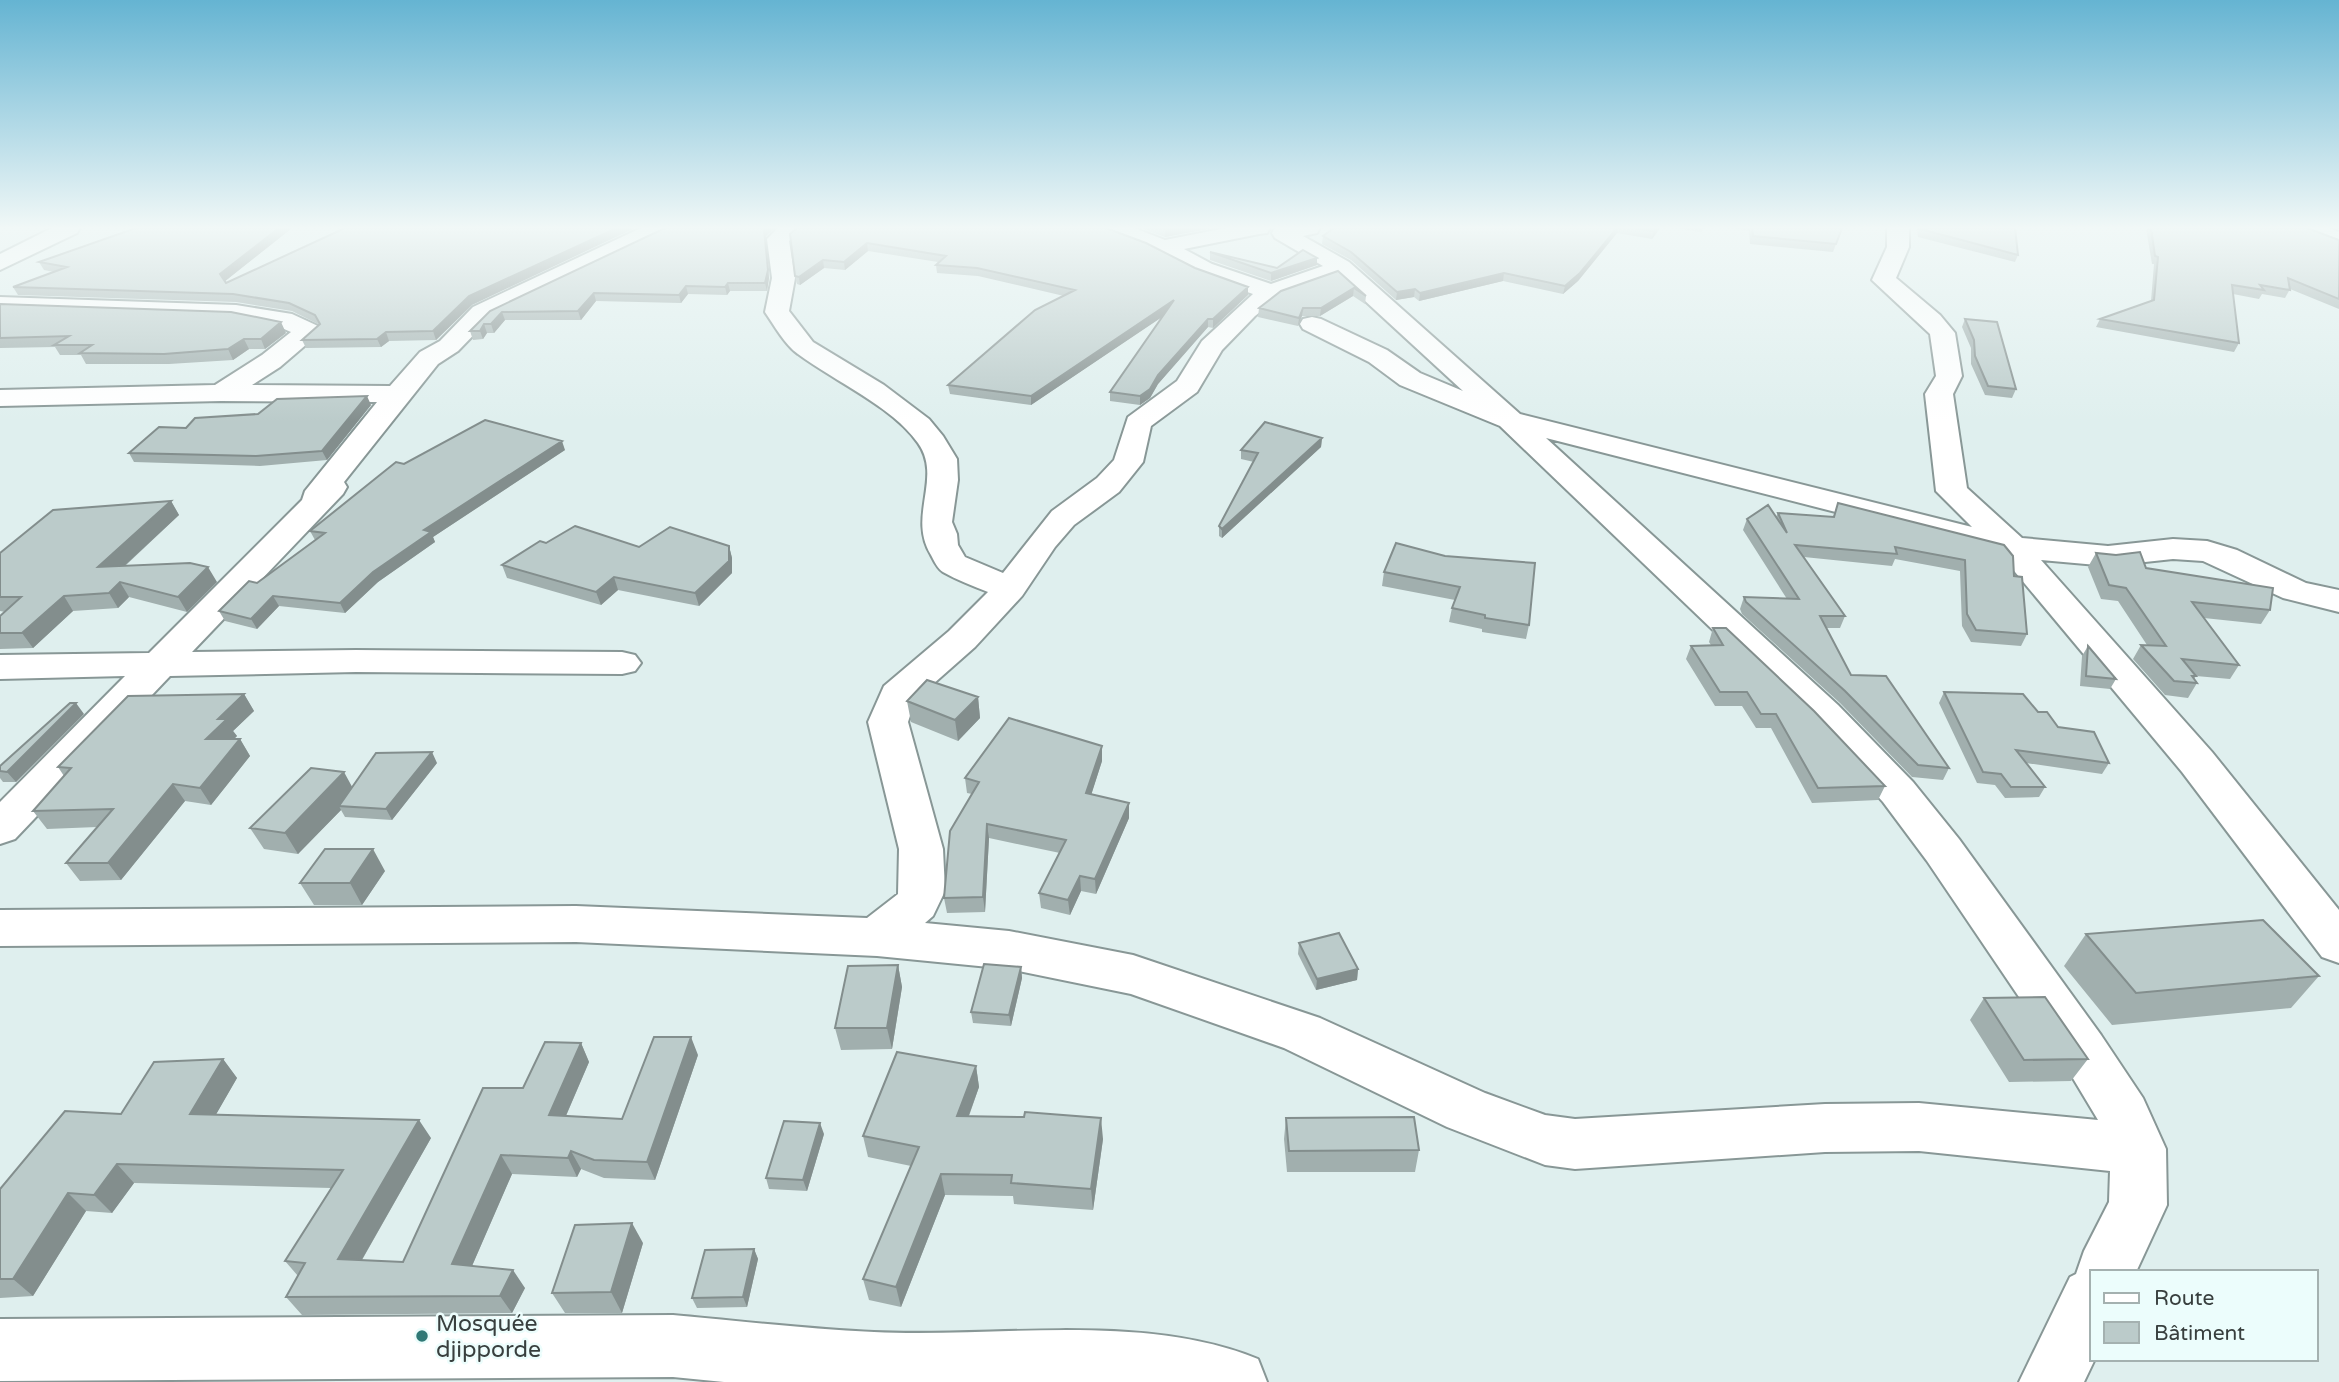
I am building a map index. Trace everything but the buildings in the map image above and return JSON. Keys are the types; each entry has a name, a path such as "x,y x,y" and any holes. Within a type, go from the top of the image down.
{"street":[{"path":"0,828 162,665 324,492 398,394 429,358 449,346 482,312 523,292"},
{"path":"782,292 777,312 804,346 874,390 926,433 942,458 943,480 936,522 941,534 941,545 953,565 1010,590"},
{"path":"877,937 917,904 922,891 920,849 888,722 898,695 962,639 1010,590 1042,541 1063,518 1108,485 1128,461 1138,424 1187,386 1211,346 1246,311 1270,292"},
{"path":"1369,292 1824,714 1898,792 1942,850 2083,1050 2124,1115 2138,1149 2137,1205 2106,1270"},
{"path":"1899,292 1942,333 1950,376 1939,394 1952,491 2012,547 2197,761 2339,944"},
{"path":"0,304 236,312 284,319 309,331 271,361 221,393"},
{"path":"1312,324 1378,356 1410,379 1509,420 2012,547 2109,556 2173,549 2207,551 2295,591 2339,601"},
{"path":"0,398 221,393 398,394"},
{"path":"0,667 356,661 622,663"},
{"path":"0,928 576,924 877,937 1009,950 1133,975 1302,1033 1466,1110 1545,1140 1586,1143 1825,1128 1919,1127 2138,1149"},
{"path":"2051,1382 2090,1302"},
{"path":"0,1350 673,1346 874,1364 1115,1363 1210,1375 1235,1382"}],"place":[{"name":"Mosquée djipporde","path":"422,1336"}]}
